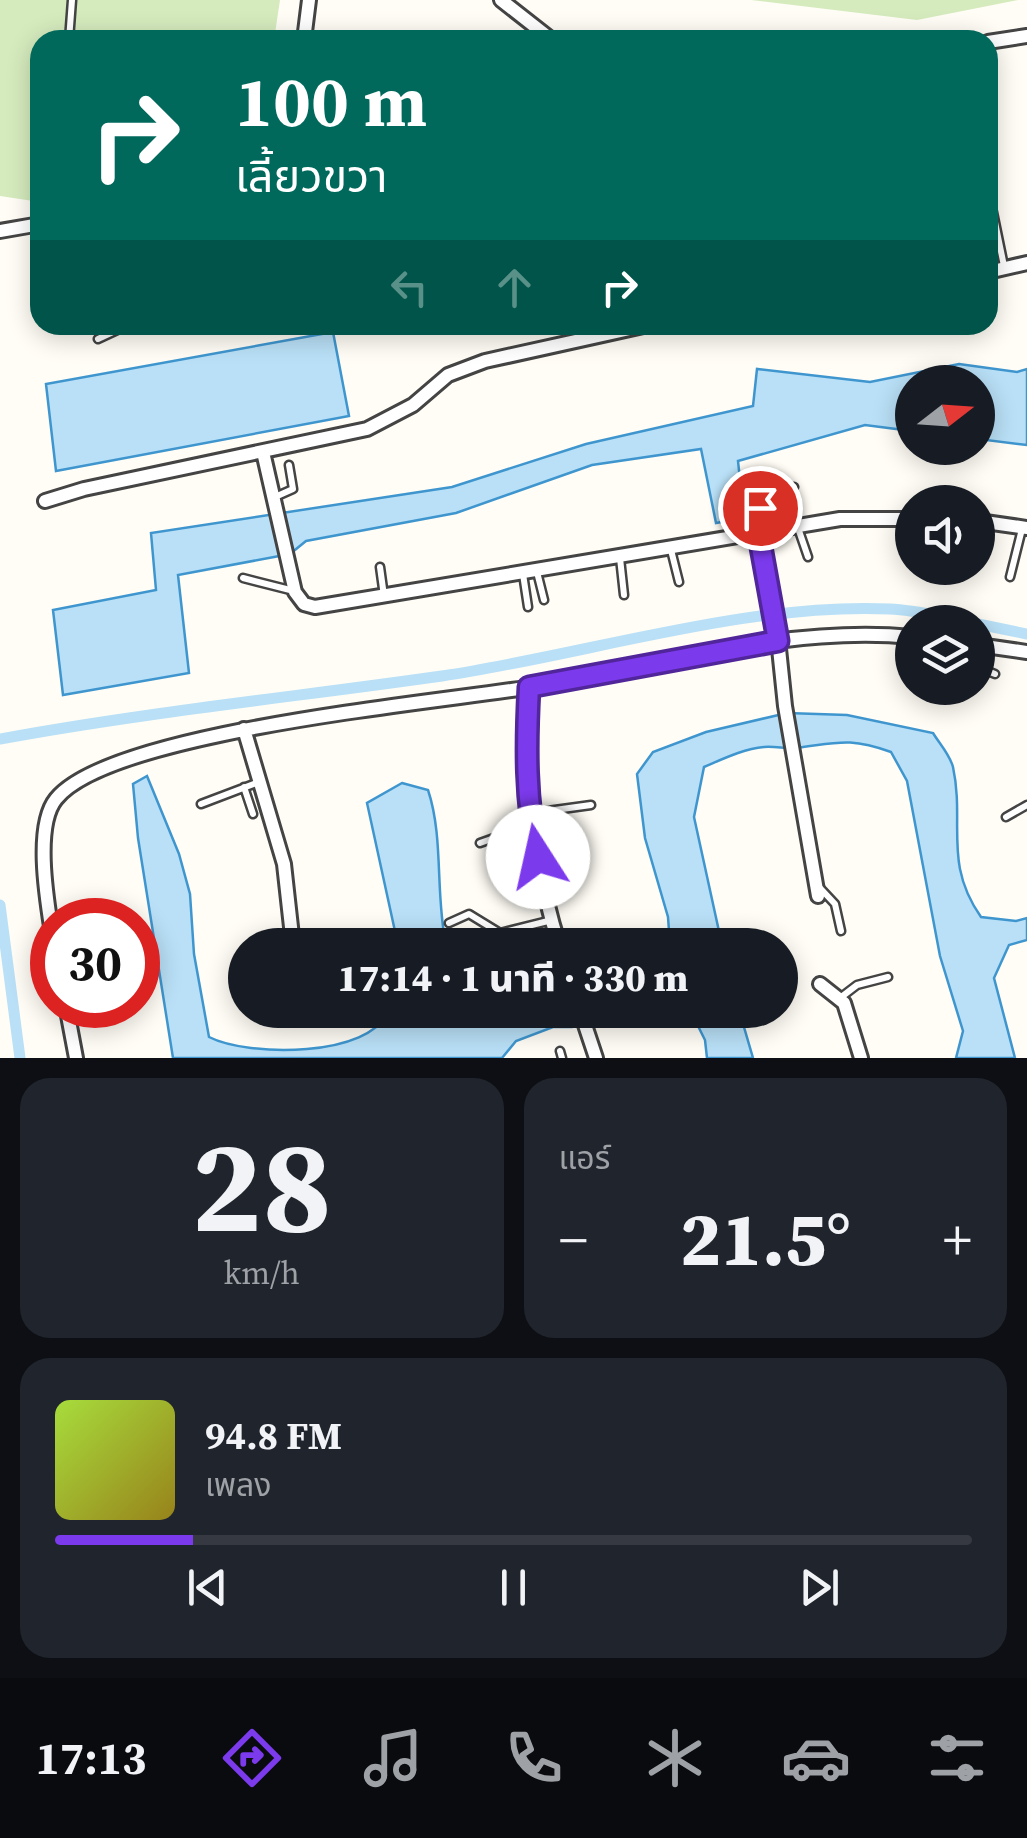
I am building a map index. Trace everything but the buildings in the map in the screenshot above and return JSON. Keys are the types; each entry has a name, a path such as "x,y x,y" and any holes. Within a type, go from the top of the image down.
{"street":[{"path":"306,30 310,0"},
{"path":"501,0 539,30"},
{"path":"998,40 1027,36"},
{"path":"0,230 30,226"},
{"path":"998,270 1027,264"},
{"path":"45,501 84,489 367,429 390,420 448,376 486,361 586,335"},
{"path":"263,452 295,592 304,604 315,607 759,536 840,519 895,519"},
{"path":"995,524 1024,528"},
{"path":"759,536 818,891"},
{"path":"46,898 46,821 53,802 66,789 103,768 244,730 529,687 778,641 836,634 895,637"},
{"path":"995,647 1027,652"},
{"path":"529,687 526,744 530,819 554,928"},
{"path":"244,730 284,864 290,928"},
{"path":"820,984 840,998 861,1058"},
{"path":"70,1028 76,1058"},
{"path":"587,1028 596,1058"}],"lane":[{"path":"69,30 72,0"},
{"path":"998,238 1004,268"},
{"path":"98,340 108,335"},
{"path":"273,498 293,489 288,465"},
{"path":"759,536 764,496 794,488"},
{"path":"798,528 808,556"},
{"path":"1010,576 1024,528"},
{"path":"672,550 679,582"},
{"path":"620,558 624,595"},
{"path":"380,567 384,596"},
{"path":"530,573 544,600"},
{"path":"528,607 530,573"},
{"path":"242,578 295,592"},
{"path":"201,804 259,782"},
{"path":"244,788 252,814"},
{"path":"480,843 530,819 591,805"},
{"path":"1006,817 1027,805"},
{"path":"818,891 835,904 841,931"},
{"path":"450,923 469,914 500,934 552,920"},
{"path":"840,998 858,986 888,976"}],"green space":[{"path":"0,0 280,0 276,30 30,30 30,200 0,196"},
{"path":"751,0 1018,0 917,20"}],"water":[{"path":"334,335 349,416 56,471 46,384"},
{"path":"757,369 870,382 895,377 895,429 865,425 738,461 744,518 716,523 701,449 592,465 456,513 306,541 290,554 178,575 189,673 63,695 53,610 156,590 151,533 452,487 586,444 753,406"},
{"path":"995,369 1017,372 1027,369 1027,445 995,441"},
{"path":"787,713 847,715 933,733 953,767 959,861 969,897 981,917 1016,921 1027,918 1027,940 1009,945 994,978 1015,1058 956,1058 963,1031 940,956 907,781 891,752 853,743 764,747 704,767 694,817 718,928 669,928 645,838 637,774 653,752 706,732"},
{"path":"147,776 179,854 190,894 194,954 209,1037 227,1044 278,1050 334,1045 375,1028 550,1028 516,1041 502,1058 173,1058 160,976 160,898 148,898 133,784"},
{"path":"402,783 428,790 436,827 444,928 394,928 367,803"},
{"path":"699,1028 744,1028 753,1058 707,1058"}],"waterway":[{"path":"0,739 442,676 723,622 836,609 895,609"},
{"path":"995,627 1027,634"},
{"path":"0,905 20,1058"}],"route":[{"path":"538,857 530,825 526,744 529,687 778,641 759,536 760,508"}]}
